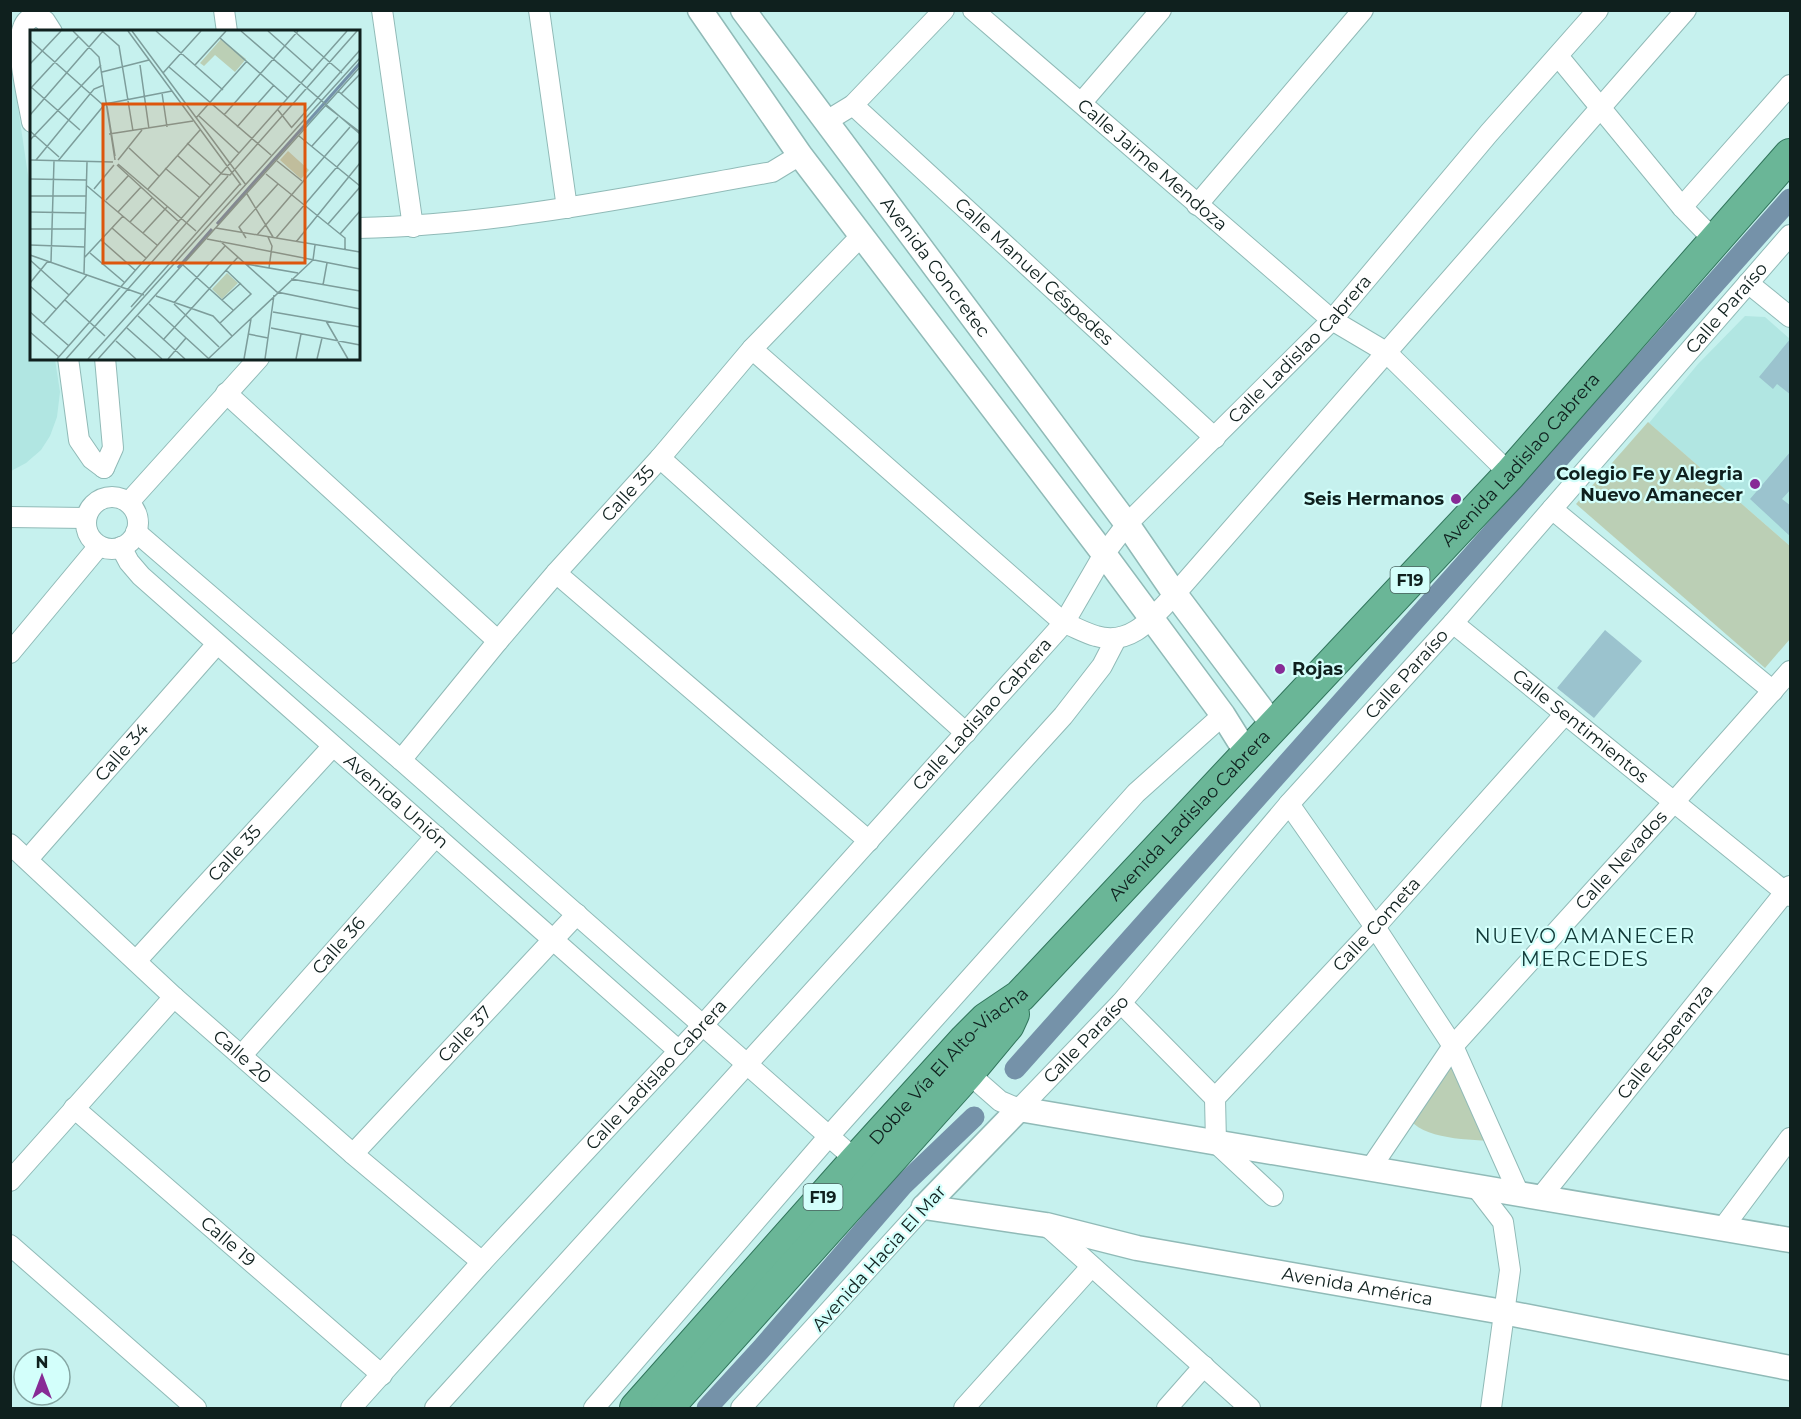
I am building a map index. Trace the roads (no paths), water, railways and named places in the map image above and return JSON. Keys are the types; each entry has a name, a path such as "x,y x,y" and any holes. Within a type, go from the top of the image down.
{"highway":[{"name":"Avenida Ladislao Cabrera","path":"1020,996 1510,474 1791,155"},
{"name":"Doble Vía El Alto-Viacha","path":"672,1407 975,1080 1008,1025 1020,996"},
{"name":"Doble Vía El Alto-Viacha","path":"636,1408 856,1160 986,1019 1020,996"}],"street":[{"path":"224,10 227,30"},
{"path":"382,10 413,227"},
{"path":"539,10 567,208"},
{"path":"700,10 800,155 1104,554 1223,716 1248,755"},
{"name":"Avenida Concretec","path":"743,10 1127,524 1174,594 1274,726"},
{"path":"825,122 853,105 944,10"},
{"name":"Calle Jaime Mendoza","path":"973,10 1332,320 1386,352 1510,474"},
{"path":"1082,102 1161,10"},
{"path":"1197,205 1363,10"},
{"name":"Calle Ladislao Cabrera","path":"351,1408 482,1262 703,1025 966,733 1064,623 1104,554 1127,524 1332,320 1489,133 1598,10"},
{"path":"752,350 1064,623 1096,637 1116,639 1135,633 1151,620 1174,594 1686,10"},
{"path":"30,109 20,35 23,25 35,13 45,21 51,30"},
{"path":"1558,57 1682,207 1714,240"},
{"path":"1682,207 1791,85"},
{"name":"Calle Manuel Céspedes","path":"853,105 1215,438"},
{"path":"360,228 413,227 567,208 772,172 800,155"},
{"name":"Calle 35","path":"401,760 556,573 660,458 752,350 862,235"},
{"name":"Calle Paraíso","path":"1009,1105 1121,1003 1289,804 1453,623 1791,235"},
{"path":"1748,283 1791,317"},
{"path":"68,360 79,440 92,459 104,468"},
{"path":"105,360 113,448 104,468 107,496"},
{"path":"129,502 257,360"},
{"path":"226,393 498,641"},
{"path":"660,458 966,733"},
{"path":"107,496 115,496 129,502 137,516 136,532 128,544 114,549 99,546 88,534 85,518 93,504 107,496"},
{"path":"1552,509 1773,691"},
{"path":"10,518 85,518"},
{"path":"136,532 401,760 856,1160"},
{"path":"10,653 99,546"},
{"name":"Avenida Unión","path":"121,547 129,562 141,576 679,1051"},
{"path":"556,573 869,841"},
{"name":"Calle Sentimientos","path":"1453,623 1789,892"},
{"path":"435,1408 1063,716 1102,666 1116,639"},
{"name":"Calle 34","path":"28,859 217,644"},
{"name":"Calle Nevados","path":"1370,1169 1453,1046 1791,670"},
{"name":"Calle Cometa","path":"1215,1098 1375,927 1565,714"},
{"path":"594,1408 829,1136 1136,793 1223,716"},
{"name":"Calle 35","path":"136,961 333,746"},
{"path":"1289,804 1375,927 1453,1046 1530,1196"},
{"name":"Calle 36","path":"242,1055 436,836"},
{"name":"Calle 20","path":"10,844 174,997 353,1154 482,1262"},
{"name":"Calle Esperanza","path":"1530,1196 1789,892"},
{"name":"Calle 37","path":"353,1154 577,914"},
{"path":"10,1181 174,997"},
{"path":"1121,1003 1215,1098 1216,1143 1273,1196"},
{"path":"975,1080 1009,1105 1216,1143 1791,1240"},
{"name":"Avenida Hacia El Mar","path":"741,1408 924,1207 1009,1105"},
{"name":"Calle 19","path":"74,1108 382,1375"},
{"path":"1722,1228 1791,1138"},
{"path":"1476,1187 1503,1222 1510,1270 1491,1408"},
{"name":"Avenida América","path":"924,1207 1046,1225 1137,1248 1503,1312 1791,1368"},
{"path":"1046,1225 1090,1267 1250,1408"},
{"path":"10,1245 196,1408"},
{"path":"964,1408 1090,1267"},
{"path":"1167,1408 1204,1366"}],"waterway":[{"path":"1015,1069 1790,199"},
{"path":"707,1408 903,1185 974,1117"}],"place":[{"name":"Colegio Fe y Alegria Nuevo Amanecer","path":"1755,484"},
{"name":"Seis Hermanos","path":"1456,499"},
{"name":"Rojas","path":"1280,669"}],"district":[{"name":"NUEVO AMANECER MERCEDES","path":"1585,948"}]}
